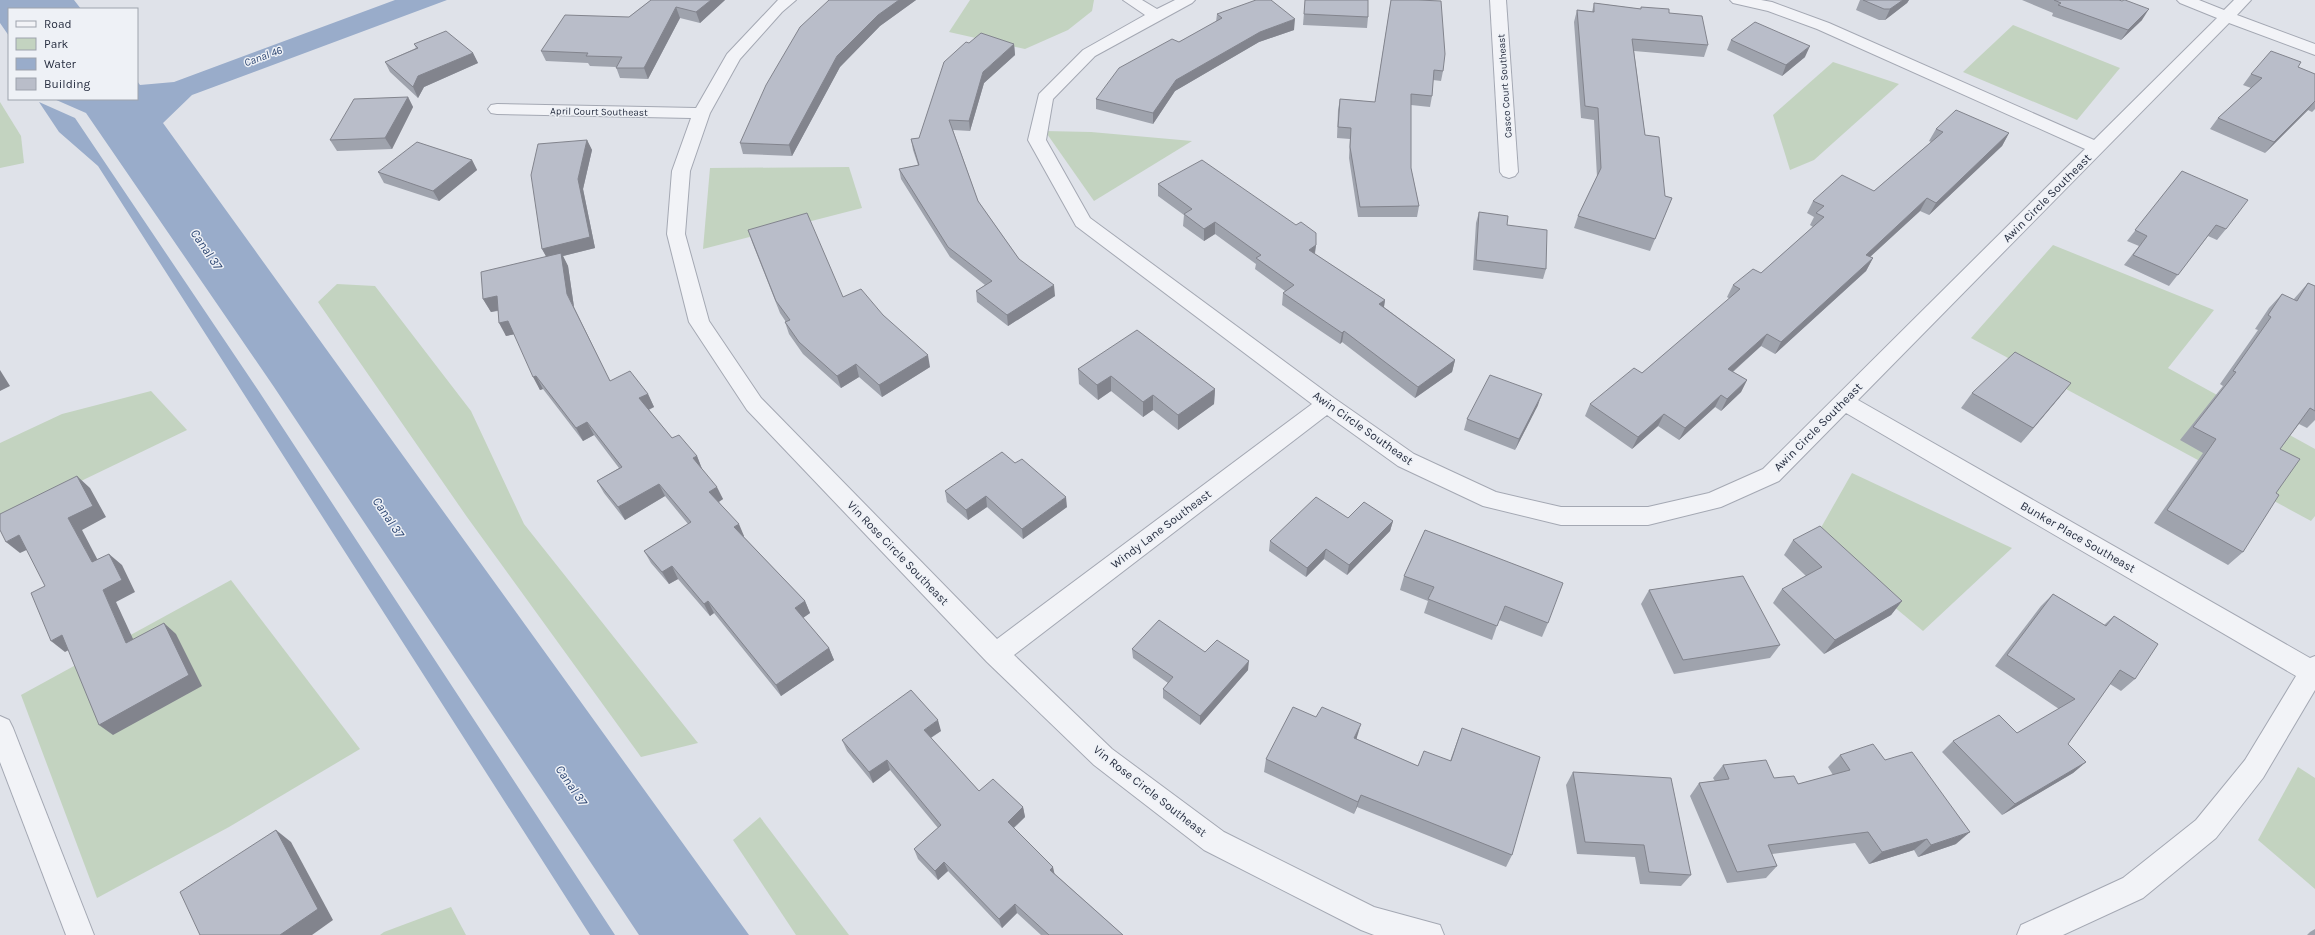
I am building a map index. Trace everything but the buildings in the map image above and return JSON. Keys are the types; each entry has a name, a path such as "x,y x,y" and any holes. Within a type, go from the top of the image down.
{"street":[{"name":"Vin Rose Circle Southeast","path":"788,0 776,9 733,56 701,113 681,171 676,234 699,322 754,404 996,654 1103,757 1214,841 1371,920 1430,935"},
{"path":"1131,0 1156,15"},
{"name":"Awin Circle Southeast","path":"1187,0 1156,15 1089,53 1045,98 1037,140 1083,222 1327,404 1406,460 1491,500 1561,516 1648,516 1713,501 1771,475 2097,148 2242,0"},
{"name":"Casco Court Southeast","path":"1498,0 1509,172"},
{"name":"Awin Circle Southeast","path":"1738,0 1772,7 1823,26 2097,148"},
{"path":"2185,0 2315,50"},
{"name":"April Court Southeast","path":"497,109 701,113"},
{"name":"Bunker Place Southeast","path":"1844,402 2314,669"},
{"name":"Windy Lane Southeast","path":"996,654 1327,404"},
{"path":"2031,935 2133,888 2206,829 2254,769 2314,669"},
{"path":"0,728 80,935"}],"green space":[{"path":"970,0 1094,0 1092,11 1068,30 1025,49 949,32"},
{"path":"2013,25 2120,68 2077,120 1963,72"},
{"path":"1833,62 1899,84 1814,160 1790,170 1773,115"},
{"path":"0,102 21,136 24,163 0,168"},
{"path":"1045,131 1091,132 1192,141 1094,201"},
{"path":"849,167 862,208 703,249 710,168"},
{"path":"2053,245 2214,310 2168,368 2315,449 2315,516 2311,521 1971,338"},
{"path":"337,284 375,286 471,411 524,524 698,743 641,757 467,517 318,302"},
{"path":"151,391 187,430 0,520 0,443 62,414"},
{"path":"1852,473 2012,548 1923,631 1814,540"},
{"path":"231,580 360,749 229,827 97,898 21,695"},
{"path":"2298,767 2315,778 2315,889 2258,840"},
{"path":"760,817 849,935 796,935 733,840"},
{"path":"451,907 466,935 380,935 384,932"}],"water":[{"path":"0,0 74,0 80,8 8,8 8,35 0,23"},
{"path":"395,0 447,0 192,95 163,123 749,935 639,935 274,387 86,113 56,100 138,100 138,82 140,85 174,82"},
{"path":"39,102 75,118 260,393 615,935 590,935 98,166 59,132"}],"water label":[{"name":"Canal 46","path":"263,56"},
{"name":"Canal 37","path":"207,249"},
{"name":"Canal 37","path":"389,517"},
{"name":"Canal 37","path":"572,785"}]}
